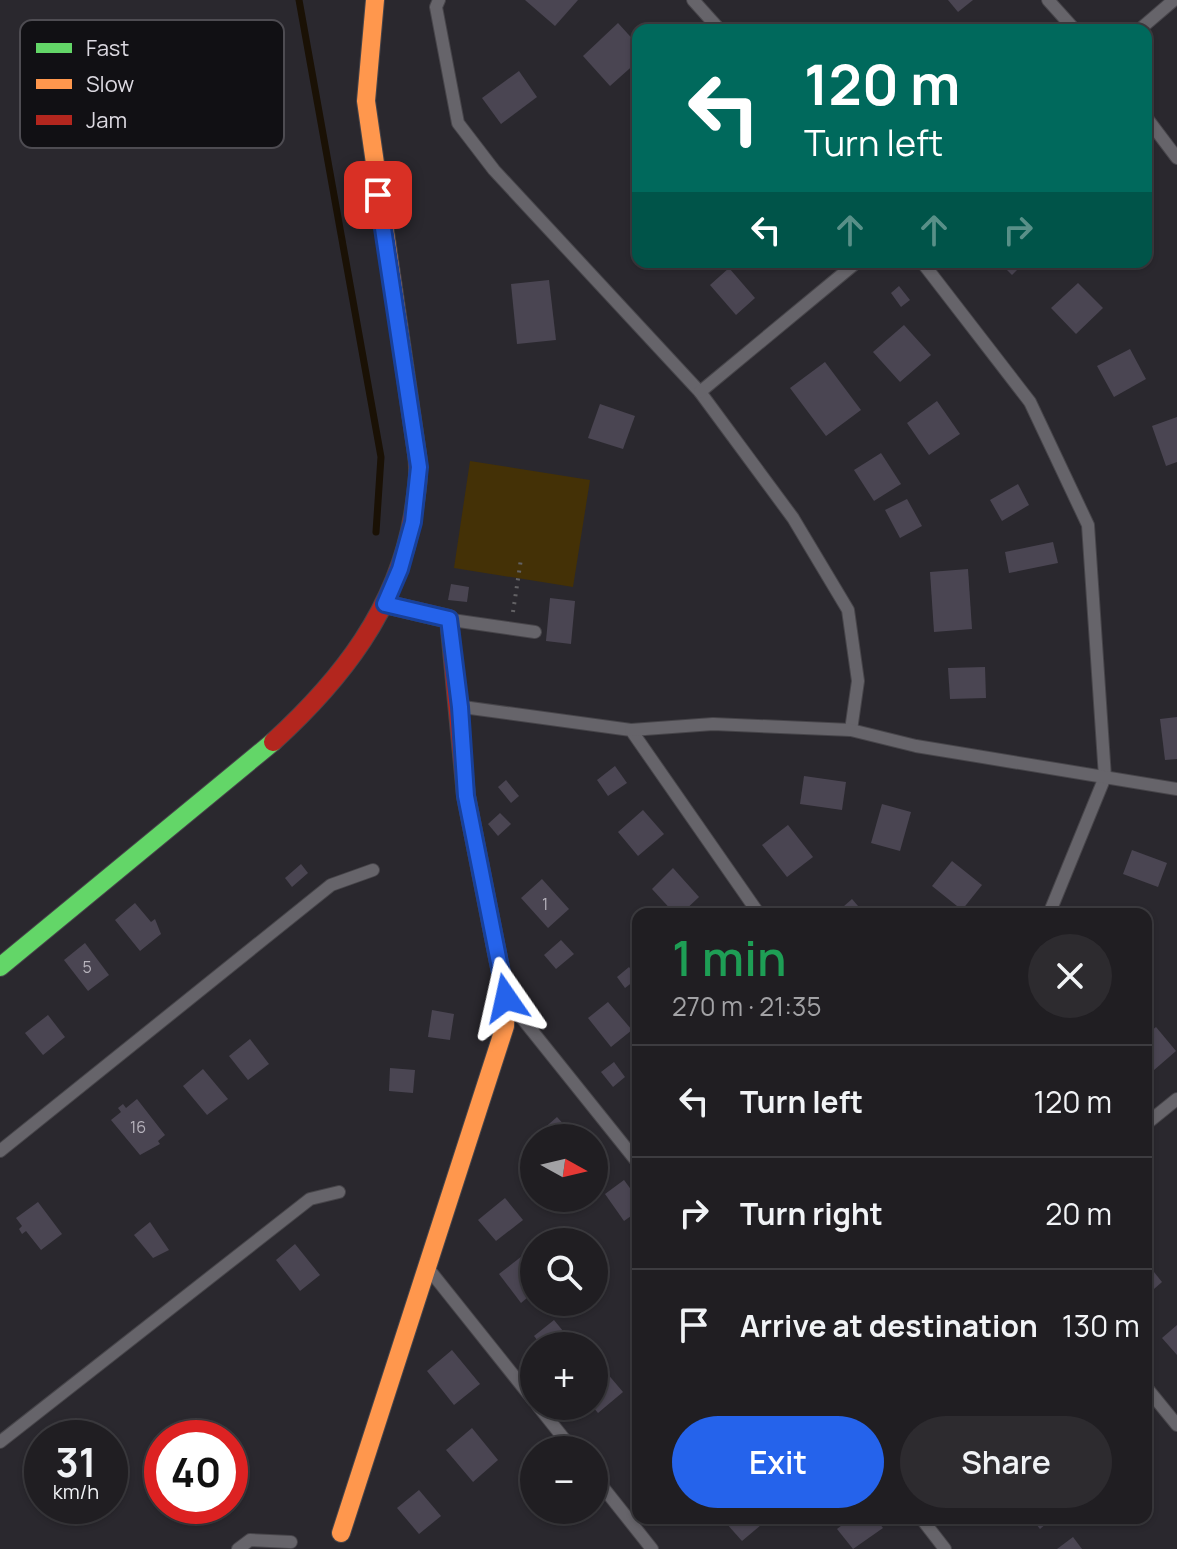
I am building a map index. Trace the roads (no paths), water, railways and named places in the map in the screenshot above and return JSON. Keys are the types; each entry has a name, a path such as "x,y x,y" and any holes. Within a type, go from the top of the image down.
{"street":[{"path":"0,967 261,753 323,694 385,604 400,569 413,522 419,467 366,101 375,0"},
{"path":"342,1541 505,1026 506,998 466,796 460,707 449,619 385,604"}],"lane":[{"path":"439,0 436,7 458,123 494,170 700,392 793,518 848,610 858,681 851,730"},
{"path":"693,0 715,24"},
{"path":"1048,0 1070,24"},
{"path":"1146,24 1174,0"},
{"path":"1152,125 1177,158"},
{"path":"700,392 850,268"},
{"path":"927,268 1030,402 1088,525 1105,777 1051,908"},
{"path":"449,619 535,632"},
{"path":"460,707 631,730 713,724 851,730 916,746 1177,789"},
{"path":"631,730 755,908"},
{"path":"0,1151 331,885 373,870"},
{"path":"506,998 632,1156"},
{"path":"1152,1119 1177,1099"},
{"path":"0,1442 310,1199 339,1192"},
{"path":"429,1269 520,1383"},
{"path":"1152,1394 1177,1425"},
{"path":"549,1420 562,1436"},
{"path":"608,1494 632,1524"},
{"path":"632,1524 652,1549"},
{"path":"926,1524 945,1549"},
{"path":"238,1549 250,1540 291,1542"}],"waterway":[{"path":"299,0 381,457 376,532"}]}
